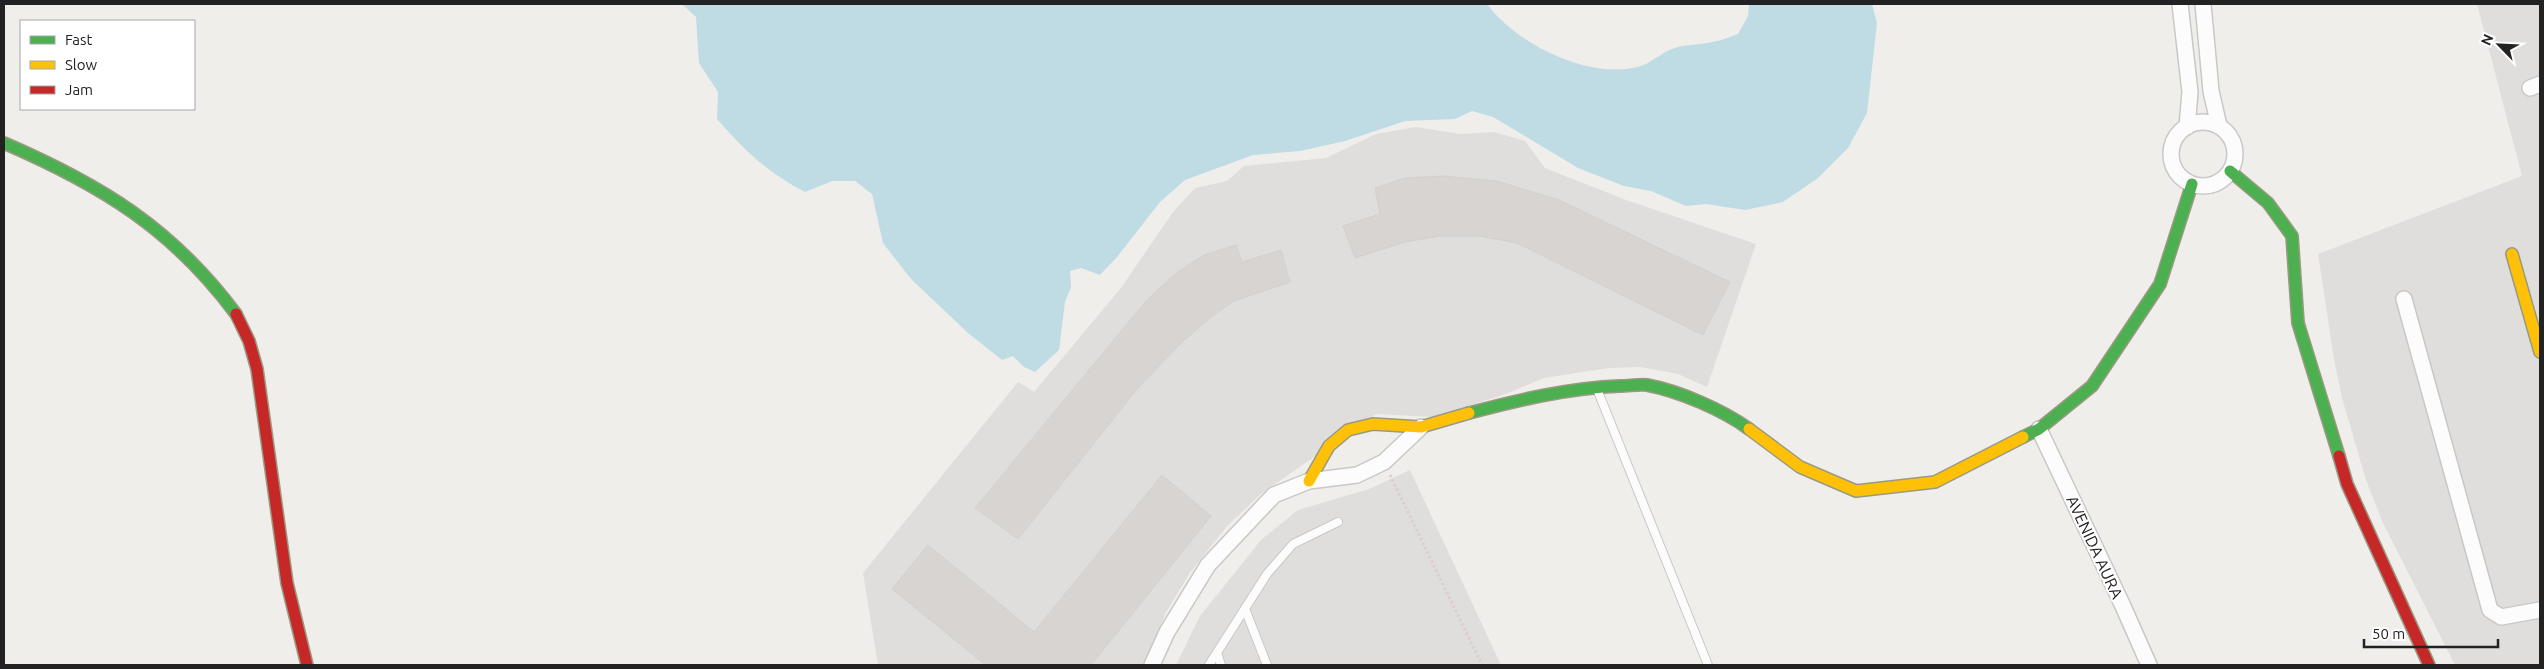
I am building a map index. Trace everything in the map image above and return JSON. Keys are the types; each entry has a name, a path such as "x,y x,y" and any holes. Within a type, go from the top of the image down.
{"street":[{"path":"2180,4 2190,92 2186,127"},
{"path":"2204,4 2211,91 2219,126"},
{"path":"2203,122 2219,126 2227,133 2234,147 2234,162 2230,171 2223,179 2213,184 2192,184 2177,172 2172,152 2176,138 2186,127 2203,122"},
{"path":"4,143 38,157 97,187 166,234 209,279 244,327 258,370 296,628 307,665"},
{"path":"2230,171 2268,202 2292,236 2298,323 2347,484 2429,665"},
{"path":"1309,481 1329,446 1348,430 1373,424 1421,426 1510,402 1597,387 1646,385 1690,399 1734,418 1800,468 1856,491 1935,482 2039,429 2092,386 2160,284 2192,184"},
{"path":"2512,254 2540,352"},
{"path":"2404,299 2490,610 2501,618 2540,610"},
{"path":"1152,665 1167,632 1208,564 1274,495 1309,481 1357,475 1384,462 1421,426"},
{"name":"AVENIDA AURA","path":"2039,429 2149,665"}],"lane":[{"path":"1597,387 1708,665"},
{"path":"1209,665 1267,574 1293,544 1338,522"},
{"path":"1245,609 1267,665"},
{"path":"1217,653 1221,665"}],"path":[{"path":"1384,462 1482,665"}],"shaded area":[{"path":"2477,4 2540,4 2540,665 2455,665 2383,523 2366,480 2342,398 2318,254 2522,176"},
{"path":"1416,127 1460,134 1494,132 1525,141 1545,168 1626,200 1756,244 1707,387 1678,374 1640,367 1609,368 1544,378 1503,395 1432,417 1376,414 1262,493 1227,526 1189,574 1165,614 1153,649 1143,665 878,665 863,573 1018,382 1034,392 1121,288 1173,212 1195,188 1227,181 1244,166 1326,158 1376,134"},
{"path":"1410,470 1501,665 1176,665 1200,616 1261,540 1298,510 1369,489"}],"water":[{"path":"682,4 1487,4 1516,33 1556,56 1578,64 1621,69 1641,66 1675,48 1722,40 1738,34 1748,16 1749,4 1872,4 1877,23 1867,113 1848,148 1818,178 1783,202 1745,210 1706,204 1686,206 1651,191 1624,186 1578,168 1493,117 1472,111 1455,119 1405,121 1345,141 1300,151 1253,155 1185,180 1160,202 1117,257 1100,275 1081,268 1070,271 1071,287 1065,302 1059,350 1035,372 1024,367 1013,356 1002,360 968,333 911,279 883,243 872,194 855,181 832,181 805,192 757,160 738,141 717,119 718,92 699,63 696,17"}],"building":[{"path":"1443,176 1497,181 1559,200 1730,282 1703,335 1517,243 1479,236 1440,236 1405,242 1355,258 1343,226 1380,214 1375,188 1405,178"},
{"path":"1236,245 1242,262 1281,250 1290,282 1234,301 1212,316 1180,344 1137,389 1018,539 975,508 1146,301 1175,274 1204,255"},
{"path":"1162,475 1211,516 1091,665 986,665 892,589 928,545 1034,632"}],"traffic: fast":[{"path":"4,143 72,175 132,212 160,233 186,257 212,284 236,314"},
{"path":"2230,171 2268,203 2292,236 2298,323 2339,456"},
{"path":"2023,437 2039,429 2092,386 2160,284 2192,184"},
{"path":"1469,413 1563,392 1601,387 1644,385 1660,388 1700,402 1727,415 1749,429"}],"traffic: slow":[{"path":"2512,254 2540,352"},
{"path":"1309,481 1329,446 1348,430 1373,424 1421,427 1469,413"},
{"path":"1749,429 1800,467 1856,491 1935,482 2023,437"}],"traffic: jam":[{"path":"236,314 249,341 257,369 287,583 307,665"},
{"path":"2339,456 2347,484 2429,665"}]}
